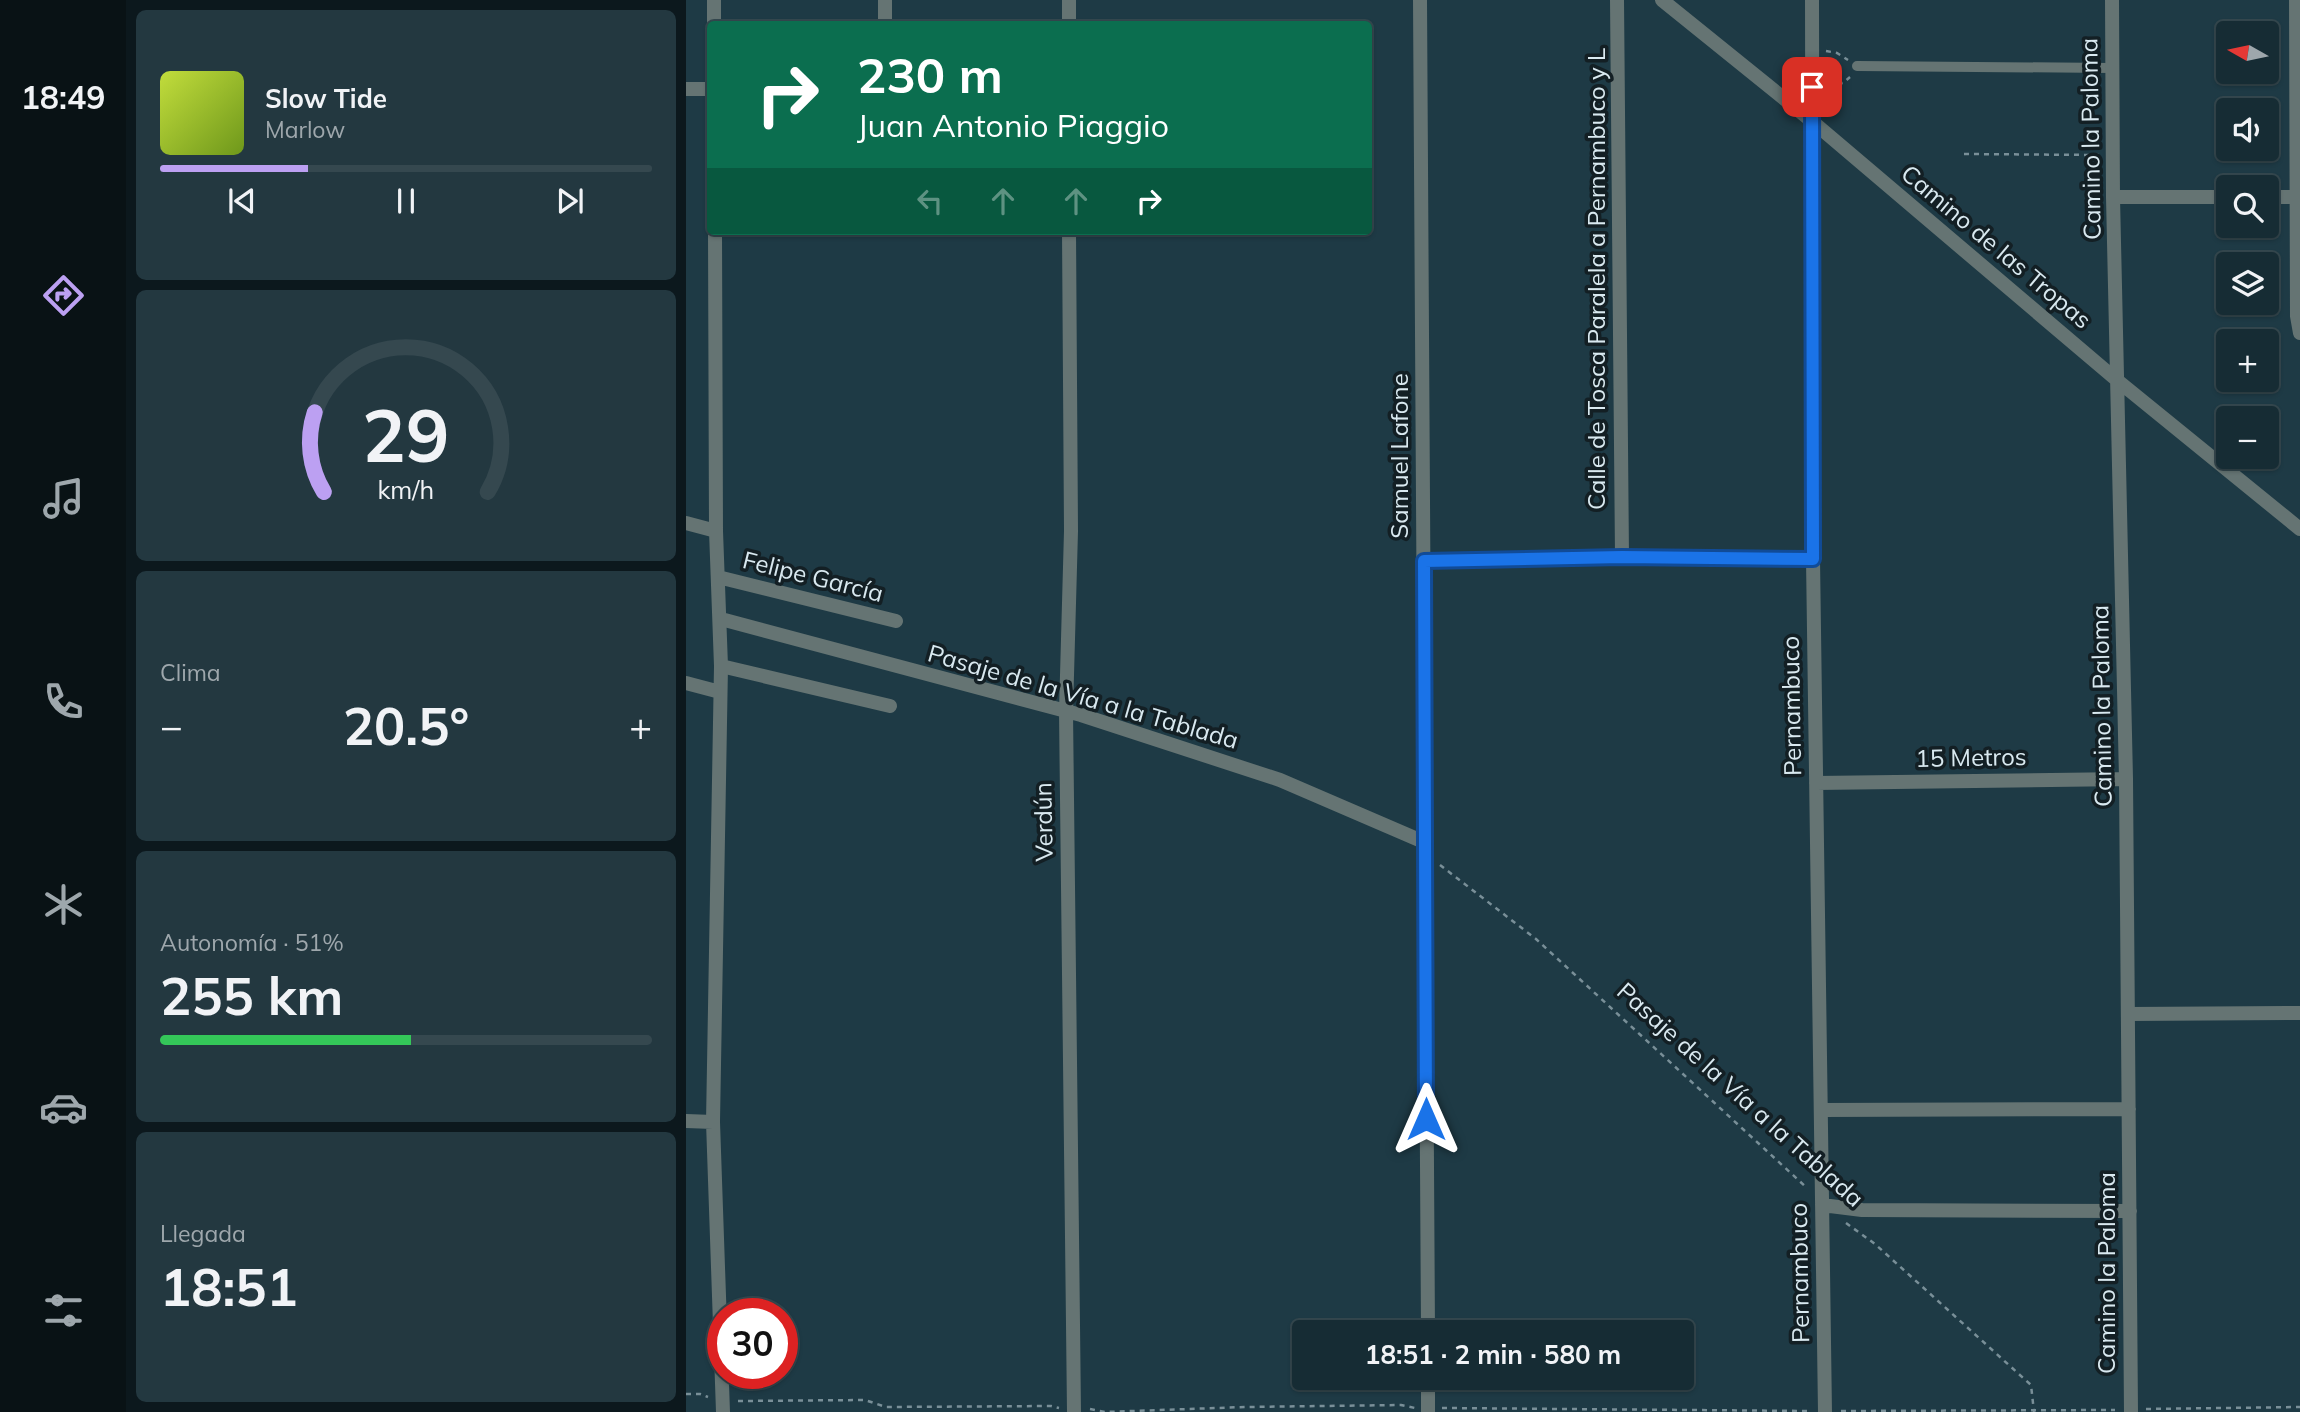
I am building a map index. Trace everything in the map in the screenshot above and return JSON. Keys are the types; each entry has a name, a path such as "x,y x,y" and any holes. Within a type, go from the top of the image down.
{"street":[{"path":"714,0 714,21"},
{"path":"885,0 885,21"},
{"path":"1069,0 1069,21"},
{"name":"Samuel Lafone","path":"1420,0 1428,1320"},
{"name":"Calle de Tosca Paralela a Pernambuco y L","path":"1617,0 1622,557"},
{"name":"Camino de las Tropas","path":"1662,0 1813,122 2118,381 2300,529"},
{"name":"Pernambuco","path":"1812,0 1813,559 1825,1412"},
{"name":"Camino la Paloma","path":"2112,0 2113,197 2126,779 2131,1411"},
{"path":"2297,0 2297,316 2300,333"},
{"path":"686,89 707,89"},
{"path":"2113,197 2216,197"},
{"path":"2279,197 2298,197"},
{"path":"715,235 716,531 721,666 713,1122 723,1406"},
{"name":"Verdún","path":"1069,235 1071,531 1066,711 1074,1410"},
{"name":"Felipe García","path":"686,523 716,531"},
{"path":"1424,561 1622,557 1813,559"},
{"name":"Felipe García","path":"718,577 896,621"},
{"name":"Pasaje de la Vía a la Tablada","path":"720,620 1066,711 1280,780 1424,847"},
{"path":"721,666 890,706"},
{"path":"686,683 720,692"},
{"name":"15 Metros","path":"1816,783 2126,779"},
{"path":"2129,1014 2300,1013"},
{"path":"1821,1110 2129,1109"},
{"path":"686,1121 713,1122"},
{"path":"1822,1205 1862,1210 2130,1211"},
{"path":"1428,1390 1428,1410"}],"lane":[{"path":"1857,66 2112,68"}],"path":[{"path":"1812,50 1837,53 1857,66 1850,79 1843,83 1812,87"},
{"path":"1964,155 2113,155"},
{"name":"Pasaje de la Vía a la Tablada","path":"1424,847 1536,939 1816,1196 1822,1205"},
{"name":"Pasaje de la Vía a la Tablada","path":"1843,1221 1875,1244 2031,1385 2034,1411"},
{"path":"686,1394 700,1394 723,1406 743,1402 865,1400 886,1407 1051,1406 1105,1412 1401,1405 1428,1410 1825,1412 2131,1411 2300,1407"}],"route":[{"path":"1426,1119 1424,561 1622,557 1813,559 1812,87"}]}
